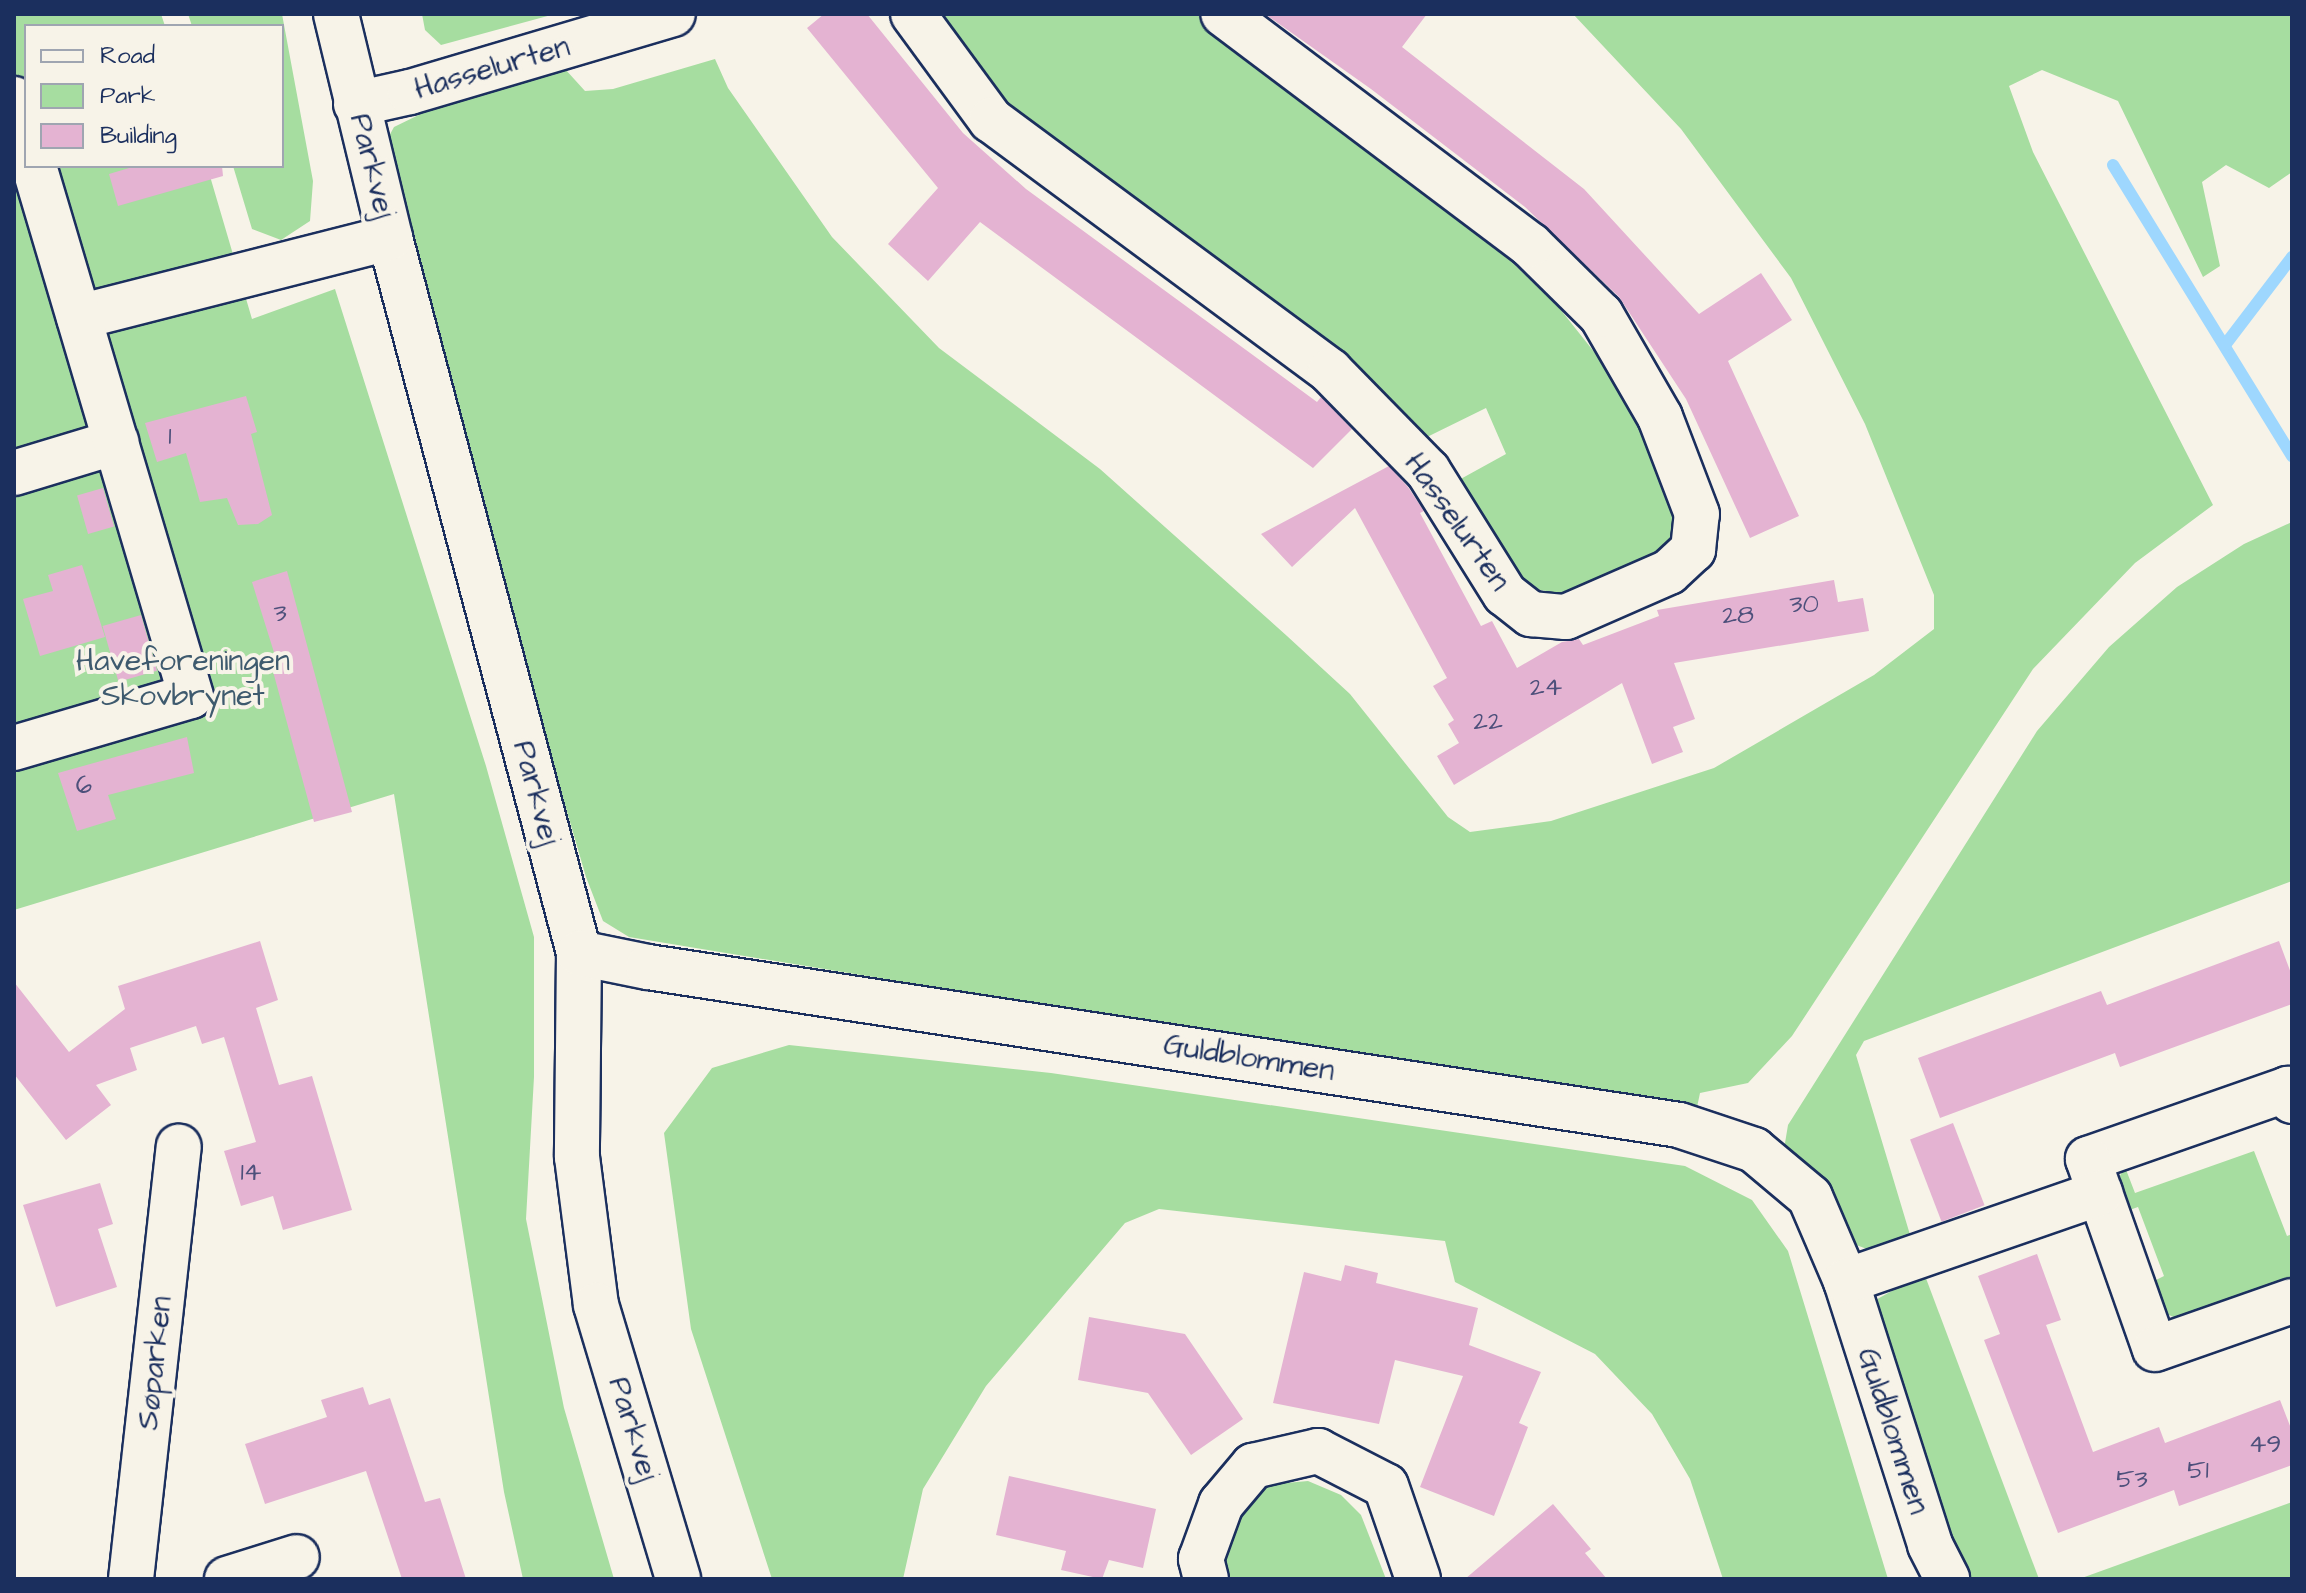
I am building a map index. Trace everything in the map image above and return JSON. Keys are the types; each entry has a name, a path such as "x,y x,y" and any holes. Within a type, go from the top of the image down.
{"street":[{"name":"Parkvej","path":"336,14 390,238 579,953 577,1157 596,1305 678,1579"},
{"name":"Hasselurten","path":"356,104 410,92 673,14"},
{"name":"Hasselurten","path":"913,14 991,120 1330,371 1428,471 1505,594 1513,601 1531,614 1566,617 1669,572 1693,550 1697,514 1660,417 1601,315 1530,245 1223,14"},
{"path":"14,99 24,133"},
{"path":"14,748 191,696 79,317 29,183"},
{"path":"79,317 390,238"},
{"path":"14,473 116,442"},
{"name":"Guldblommen","path":"579,953 648,967 1679,1125 1754,1150 1810,1197 1846,1281 1930,1545 1947,1579"},
{"path":"2292,1101 2288,1089 2088,1159 2155,1349 2292,1301"},
{"name":"Søparken","path":"131,1579 179,1147"},
{"path":"1846,1281 2100,1193"},
{"path":"1206,1579 1201,1559 1221,1504 1253,1466 1318,1451 1386,1486 1418,1579"},
{"path":"227,1579 297,1557"}],"green space":[{"name":"Haveforeningen Skovbrynet","path":"14,14 161,14 164,24 24,24 24,168 208,168 252,319 335,289 486,766 534,937 534,1077 526,1219 564,1408 614,1579 523,1579 504,1492 394,794 14,910"},
{"path":"188,14 282,14 284,24 191,24"},
{"path":"422,14 555,14 441,45 425,30"},
{"path":"932,14 1196,14 1476,227 1560,309 1618,382 1650,433 1677,504 1678,528 1661,556 1571,595 1534,589 1503,558 1457,481 1506,454 1486,408 1425,438 1008,109"},
{"path":"1573,14 2292,14 2292,172 2269,188 2226,165 2202,182 2220,266 2203,277 2118,101 2042,70 2009,86 2033,152 2213,505 2135,563 2033,669 1792,1036 1748,1083 1700,1093 1696,1112 629,937 603,921 586,877 421,310 383,147 394,127 433,108 565,69 585,91 613,89 715,59 728,88 832,237 939,348 1100,469 1287,636 1350,694 1448,817 1470,832 1551,821 1714,768 1874,675 1934,629 1934,595 1865,424 1791,278 1681,129"},
{"path":"284,25 313,181 310,221 281,240 252,229 234,168 284,168"},
{"path":"2292,522 2292,881 1864,1041 1856,1055 1911,1238 1872,1251 1846,1241 1784,1149 1788,1125 2037,731 2109,647 2177,587 2244,544"},
{"path":"789,1045 1051,1073 1685,1166 1752,1200 1788,1251 1888,1579 1723,1579 1690,1479 1652,1414 1595,1354 1455,1282 1445,1241 1159,1209 1125,1223 986,1386 923,1489 903,1579 772,1579 691,1329 664,1133 712,1068"},
{"path":"2254,1151 2287,1236 2292,1234 2292,1282 2183,1321 2157,1310 2148,1284 2164,1276 2138,1207 2121,1213 2114,1186 2125,1167 2135,1193"},
{"path":"1924,1273 2039,1579 1955,1579 1872,1302"},
{"path":"1308,1481 1341,1495 1361,1515 1386,1579 1220,1579 1226,1517 1245,1495 1275,1484"},
{"path":"2292,1502 2292,1579 2079,1579"}],"building":[{"path":"824,14 867,14 963,133 1026,189 1317,402 1321,397 1352,429 1313,468 980,222 928,281 888,244 938,188 807,28"},
{"path":"1265,14 1427,14 1402,47 1584,189 1699,314 1761,273 1792,320 1728,361 1799,516 1750,538 1686,399 1619,297 1525,207 1371,89"},
{"path":"129,168 222,168 223,176 118,206 109,174"},
{"path":"246,396 257,432 251,434 272,515 258,524 238,525 227,498 200,502 186,453 157,462 145,423"},
{"path":"1389,466 1424,511 1420,513 1481,626 1492,621 1517,668 1562,642 1579,639 1583,645 1659,616 1657,610 1834,580 1838,602 1863,598 1869,631 1674,663 1695,719 1673,727 1683,752 1652,764 1622,683 1454,785 1437,756 1459,743 1448,724 1454,720 1433,686 1447,678 1355,508 1292,567 1261,534"},
{"path":"103,488 114,526 88,534 77,495"},
{"path":"82,565 105,637 40,656 23,599 53,591 48,575"},
{"path":"287,571 352,812 314,822 271,664 277,662 252,582"},
{"path":"141,615 157,671 119,682 103,626"},
{"path":"187,737 194,773 108,795 116,819 77,831 58,773"},
{"path":"260,941 278,1000 256,1008 279,1085 312,1076 352,1210 283,1230 273,1196 241,1206 224,1151 256,1142 224,1037 202,1044 196,1026 130,1048 137,1070 96,1085 111,1105 66,1140 14,1074 14,982 69,1052 125,1009 118,986"},
{"path":"2279,941 2292,976 2292,1004 2120,1067 2115,1053 1940,1118 1918,1058 2101,991 2107,1005"},
{"path":"1953,1123 1985,1205 1942,1222 1910,1139"},
{"path":"100,1183 113,1224 98,1229 117,1287 56,1307 23,1205"},
{"path":"2037,1254 2061,1320 2046,1325 2093,1452 2159,1427 2165,1443 2280,1400 2292,1431 2292,1465 2179,1506 2174,1490 2058,1533 1984,1340 2000,1334 1978,1276"},
{"path":"1345,1265 1378,1273 1376,1283 1478,1308 1469,1345 1541,1372 1519,1423 1528,1427 1494,1516 1420,1487 1463,1376 1395,1360 1379,1424 1273,1403 1304,1272 1341,1281"},
{"path":"1089,1317 1185,1334 1243,1419 1191,1455 1148,1393 1078,1380"},
{"path":"363,1387 369,1405 390,1398 425,1502 440,1498 466,1579 402,1579 366,1471 265,1504 245,1444 327,1417 321,1400"},
{"path":"1009,1476 1156,1509 1143,1568 1109,1560 1102,1579 1061,1570 1066,1551 996,1535"},
{"path":"1553,1504 1591,1549 1585,1553 1607,1579 1465,1579"}],"waterway":[{"path":"2113,165 2292,456"},
{"path":"2225,345 2292,257"}]}
